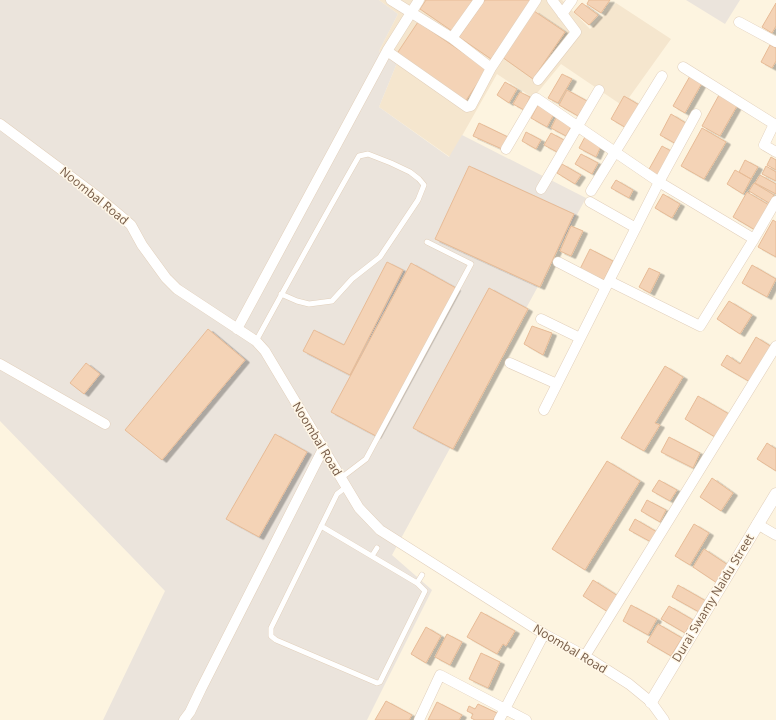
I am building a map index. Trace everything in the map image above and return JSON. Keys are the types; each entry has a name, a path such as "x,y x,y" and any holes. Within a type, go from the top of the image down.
{"street":[{"path":"391,0 452,38 491,68"},
{"path":"237,329 387,51 419,0"},
{"path":"452,38 479,0"},
{"path":"387,51 467,107 472,106 491,68 536,0"},
{"path":"538,80 576,32 552,0"},
{"path":"562,14 572,0"},
{"path":"739,22 776,42"},
{"path":"683,67 775,122 764,145 776,152"},
{"path":"591,191 662,76"},
{"path":"541,189 598,90"},
{"path":"506,149 536,98 660,182 754,239"},
{"path":"544,410 607,284 696,114"},
{"name":"Noombal Road","path":"0,124 73,178 131,225 142,245 166,278 177,289 256,341 265,351 359,508 380,530 544,634 585,656 629,684 651,702 663,720"},
{"path":"590,202 636,228"},
{"path":"558,262 700,326 776,202"},
{"path":"541,319 580,338"},
{"path":"585,656 776,346"},
{"path":"510,363 557,384"},
{"path":"0,364 105,424"},
{"path":"184,720 190,712 323,449"},
{"name":"Durai Swamy Naidu Street","path":"651,702 776,494"},
{"path":"757,524 776,535"},
{"path":"499,720 544,634"},
{"path":"419,720 440,675 526,720"}],"lane":[{"path":"256,341 281,294 359,156 368,154 410,172 420,179 424,185 418,200 380,257 352,279 332,301 309,304 297,301 281,294"},
{"path":"341,478 366,459 471,264 427,242"},
{"path":"321,526 417,583 424,591 380,682 377,683 276,640 271,636 271,628 321,526 337,494 346,487"},
{"path":"372,556 377,548"},
{"path":"417,583 422,575"}],"shaded area":[{"path":"0,0 379,0 398,14 379,51 397,63 379,107 449,157 462,135 586,198 392,555 432,590 367,720 103,720 165,591 0,421"},
{"path":"379,0 562,0 590,29 616,3 671,39 623,106 561,64 533,98 497,74 450,157 379,107 397,63 379,51 398,14"},
{"path":"686,0 740,0 725,24"}],"building":[{"path":"426,0 473,0 452,31 420,9"},
{"path":"485,0 532,0 491,59 459,37"},
{"path":"589,0 610,0 601,13 587,4"},
{"path":"582,3 598,15 589,25 574,12"},
{"path":"776,3 776,26 772,33 762,27"},
{"path":"534,11 565,32 533,79 502,57"},
{"path":"418,22 487,69 465,102 396,55"},
{"path":"770,45 776,48 776,61 772,68 761,62"},
{"path":"562,74 572,79 558,103 548,98"},
{"path":"690,76 702,83 685,113 673,106"},
{"path":"505,82 517,89 509,103 497,95"},
{"path":"567,90 587,101 578,116 559,105"},
{"path":"520,92 530,97 524,110 513,104"},
{"path":"719,95 737,106 720,136 702,126"},
{"path":"624,96 641,106 628,129 611,119"},
{"path":"538,105 554,114 547,127 531,118"},
{"path":"671,114 689,125 678,145 660,135"},
{"path":"557,116 572,125 566,136 551,128"},
{"path":"479,123 508,137 502,149 473,136"},
{"path":"702,128 726,142 704,179 681,166"},
{"path":"526,132 541,140 536,149 522,141"},
{"path":"551,133 564,140 557,152 544,145"},
{"path":"586,135 601,146 596,157 579,148"},
{"path":"662,146 671,151 657,176 648,171"},
{"path":"581,154 598,163 592,174 575,164"},
{"path":"771,157 776,160 776,170 767,165"},
{"path":"745,160 758,167 751,179 739,172"},
{"path":"562,164 581,175 575,184 557,173"},
{"path":"469,166 574,214 540,287 435,239"},
{"path":"766,166 776,172 776,181 762,174"},
{"path":"735,170 751,179 743,194 727,184"},
{"path":"760,175 776,184 776,194 755,183"},
{"path":"616,180 633,190 629,198 611,188"},
{"path":"754,183 774,195 769,203 749,191"},
{"path":"747,192 769,205 755,230 733,217"},
{"path":"663,194 680,204 672,218 655,208"},
{"path":"773,220 776,222 776,257 758,247"},
{"path":"571,226 583,231 571,256 560,251"},
{"path":"590,249 613,261 604,280 580,269"},
{"path":"387,262 403,270 350,375 303,351 314,330 344,345"},
{"path":"411,263 456,288 376,436 331,412"},
{"path":"752,265 776,279 767,297 742,283"},
{"path":"649,268 660,273 650,293 639,287"},
{"path":"489,288 528,309 453,449 413,428"},
{"path":"729,301 752,315 740,334 717,319"},
{"path":"532,326 552,333 543,355 524,344"},
{"path":"208,329 245,360 162,460 125,430"},
{"path":"756,337 772,347 750,382 721,365 727,355 740,364"},
{"path":"86,363 100,374 84,394 70,383"},
{"path":"665,366 683,377 655,423 660,425 644,451 621,438"},
{"path":"698,396 729,414 715,437 685,419"},
{"path":"275,434 307,452 259,537 226,519"},
{"path":"669,437 700,453 693,468 661,452"},
{"path":"767,443 776,449 776,471 757,459"},
{"path":"607,461 640,481 585,570 552,549"},
{"path":"712,478 733,493 721,511 700,497"},
{"path":"659,480 677,490 670,501 652,491"},
{"path":"647,500 666,510 660,522 641,511"},
{"path":"635,519 657,532 651,542 629,530"},
{"path":"694,524 709,533 690,565 675,556"},
{"path":"704,549 728,565 717,583 693,567"},
{"path":"593,580 618,596 608,612 583,596"},
{"path":"678,585 706,601 699,612 672,597"},
{"path":"631,605 657,619 648,635 623,621"},
{"path":"669,606 693,620 685,633 661,619"},
{"path":"481,612 515,631 506,646 503,644 497,654 467,637"},
{"path":"658,624 682,638 671,656 647,642"},
{"path":"426,627 441,636 426,663 411,654"},
{"path":"447,634 462,642 450,665 435,657"},
{"path":"481,653 500,662 488,688 469,679"},
{"path":"386,701 412,715 409,720 375,720"},
{"path":"437,702 462,715 459,720 428,720"},
{"path":"478,704 497,713 493,720 475,720 471,718 473,714 467,711 469,706 475,709"}]}
